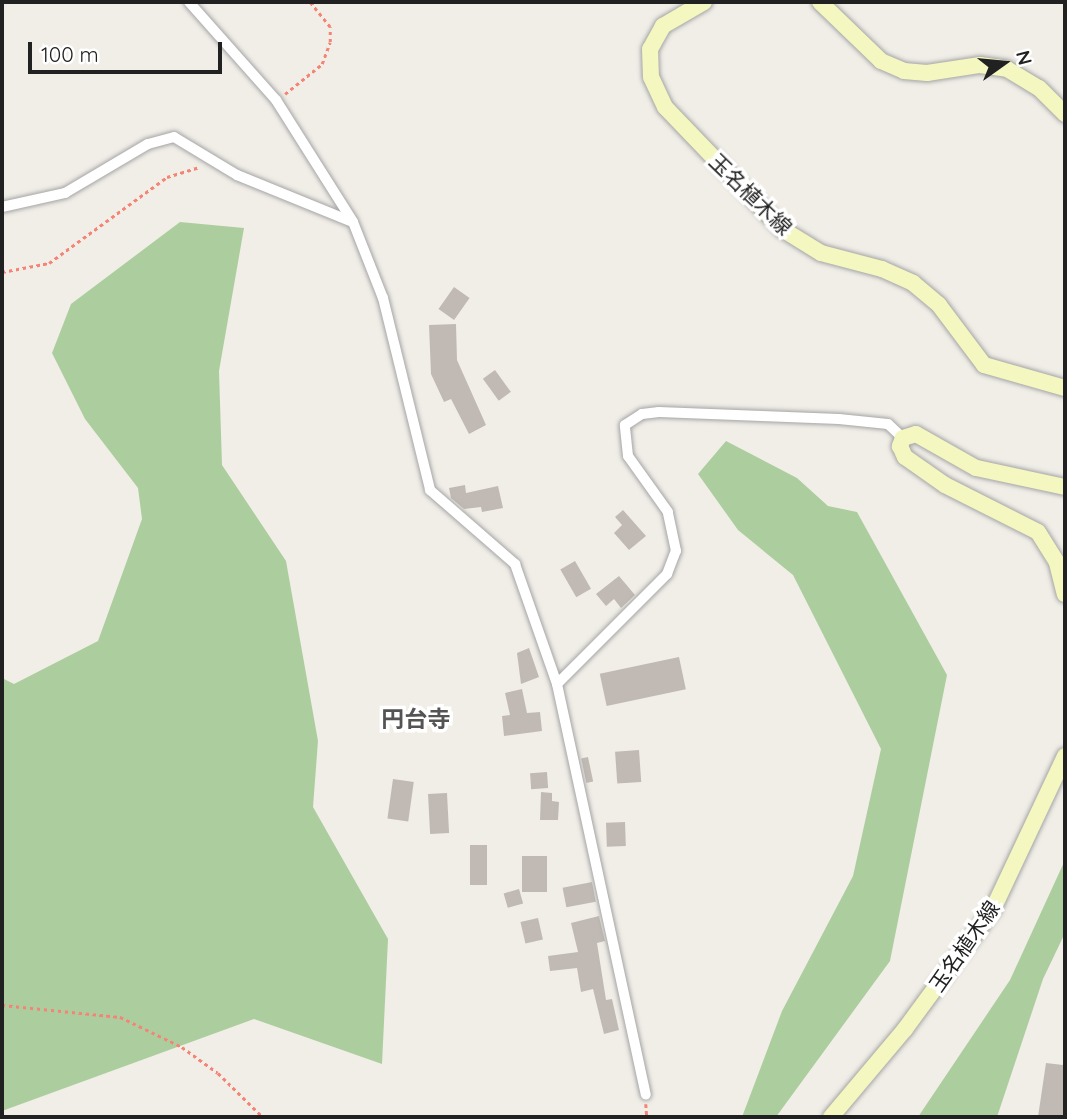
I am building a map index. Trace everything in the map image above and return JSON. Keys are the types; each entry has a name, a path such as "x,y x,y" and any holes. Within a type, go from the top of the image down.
{"main road":[{"name":"玉名植木線","path":"704,2 663,26 650,49 652,77 665,107 782,229 821,253 882,269 913,283 939,305 984,365 1065,387"},
{"path":"820,2 881,61 904,71 927,73 980,65 1007,69 1040,88 1065,114"},
{"path":"1065,487 976,468 916,434 903,438 900,446 905,457 935,478 1038,532 1057,563 1065,594"},
{"name":"玉名植木線","path":"831,1117 905,1028 993,909 1065,756"}],"street":[{"path":"189,2 276,100 353,222 383,299 430,490 514,564 557,684 646,1094"},
{"path":"2,207 65,193 148,144 174,137 220,164 328,215 353,222"},
{"path":"557,684 667,574 676,551 668,512 628,456 625,425 642,414 659,412 839,419 888,424 903,438"}],"path":[{"path":"276,100 307,80 322,64 330,42 330,27 310,2"},
{"path":"2,272 49,263 167,177 186,169 220,164"},
{"path":"2,1005 120,1017 182,1047 218,1073 263,1117"}],"green space":[{"path":"180,222 244,228 219,371 222,465 286,561 318,741 313,807 388,939 382,1064 254,1019 2,1111 2,678 14,684 98,641 142,519 138,488 85,419 52,353 71,304"},
{"path":"726,441 797,478 828,506 857,512 947,675 890,961 776,1117 742,1117 782,1011 853,876 881,749 793,575 738,530 698,474"},
{"path":"1065,860 1065,933 1043,979 997,1117 918,1117 1010,980"}],"building":[{"path":"454,287 470,298 454,320 439,309"},
{"path":"456,324 457,360 486,425 469,434 451,399 444,402 431,374 429,325"},
{"path":"495,370 511,392 499,401 483,379"},
{"path":"465,485 466,493 498,486 503,508 482,512 481,507 464,509 451,498 449,488"},
{"path":"623,510 646,536 629,550 614,533 622,525 615,517"},
{"path":"575,561 591,589 576,597 560,570"},
{"path":"619,576 635,595 621,608 614,599 606,606 596,594"},
{"path":"529,648 539,677 521,684 517,653"},
{"path":"679,657 686,689 607,706 600,674"},
{"path":"522,689 527,713 540,712 542,731 504,736 502,716 510,715 505,693"},
{"path":"639,750 641,782 617,784 615,752"},
{"path":"588,757 593,781 586,783 581,758"},
{"path":"547,772 548,788 531,789 530,773"},
{"path":"393,779 414,782 408,822 387,819"},
{"path":"541,792 552,793 552,801 559,802 558,820 540,820"},
{"path":"447,793 449,833 430,834 428,794"},
{"path":"625,822 626,846 607,847 606,823"},
{"path":"470,845 487,845 487,885 470,885"},
{"path":"522,856 547,856 547,892 522,892"},
{"path":"592,882 596,902 566,907 563,888"},
{"path":"519,889 523,903 508,908 504,893"},
{"path":"599,916 605,941 597,943 606,1000 612,999 619,1030 604,1034 593,989 581,992 577,968 550,971 548,956 578,952 571,923"},
{"path":"538,918 543,939 525,943 520,922"},
{"path":"1046,1063 1063,1065 1065,1069 1063,1117 1038,1117"}],"district":[{"name":"円台寺","path":"416,719"}]}
